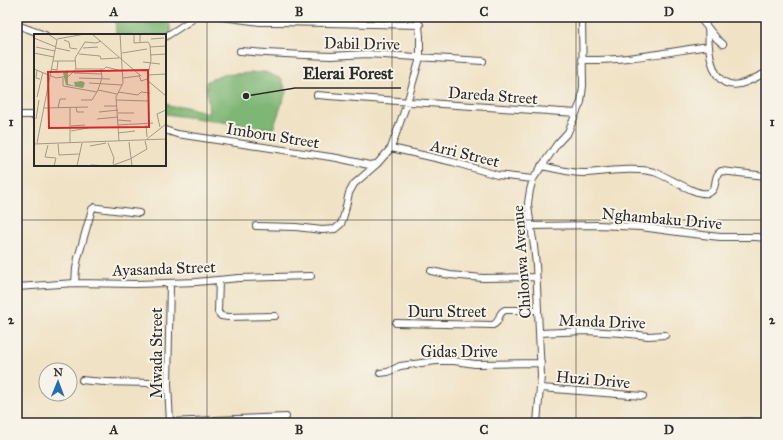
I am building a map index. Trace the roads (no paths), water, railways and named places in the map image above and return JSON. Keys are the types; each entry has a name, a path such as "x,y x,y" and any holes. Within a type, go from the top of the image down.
{"street":[{"path":"166,36 196,17"},
{"path":"223,17 280,22 420,25"},
{"path":"256,226 296,227 322,230 333,229 342,223 349,193 354,184 377,164 391,148 407,103 420,58 420,25 418,17"},
{"name":"Chilonwa Avenue","path":"537,423 541,388 541,363 534,246 528,203 533,179 540,166 568,132 581,102 582,17"},
{"path":"699,17 723,44"},
{"path":"18,24 43,34"},
{"path":"708,28 709,46 716,72 721,81 731,85 744,83 766,73"},
{"path":"582,60 625,58 709,46"},
{"name":"Dabil Drive","path":"240,51 266,54 331,56 367,54 482,61"},
{"name":"Dareda Street","path":"317,95 407,103 576,113"},
{"path":"17,115 34,115"},
{"name":"Imboru Street","path":"166,130 178,134 377,164"},
{"name":"Arri Street","path":"391,148 453,162 497,175 533,179"},
{"path":"540,166 581,173 647,171 659,174 693,191 703,193 714,189 718,174 721,171 766,176"},
{"path":"75,283 78,258 92,209 98,208 139,213"},
{"name":"Nghambaku Drive","path":"531,226 597,225 641,227 720,238 766,238"},
{"path":"431,271 450,275 483,278 536,277"},
{"name":"Ayasanda Street","path":"17,287 75,283 170,283 239,278 311,276"},
{"path":"219,280 218,312 221,316 275,316"},
{"name":"Mwada Street","path":"170,283 168,384 170,423"},
{"name":"Duru Street","path":"396,323 492,325 499,321 501,312 505,310 538,310"},
{"name":"Manda Drive","path":"539,333 586,331 648,336 665,335"},
{"name":"Gidas Drive","path":"380,373 388,372 400,366 436,361 454,361 475,364 541,363"},
{"path":"82,380 93,382 168,384"},
{"name":"Huzi Drive","path":"541,388 643,396"},
{"path":"170,423 286,417"},
{"path":"736,423 751,420 761,423"}],"place":[{"name":"Elerai Forest","path":"246,96"}]}
